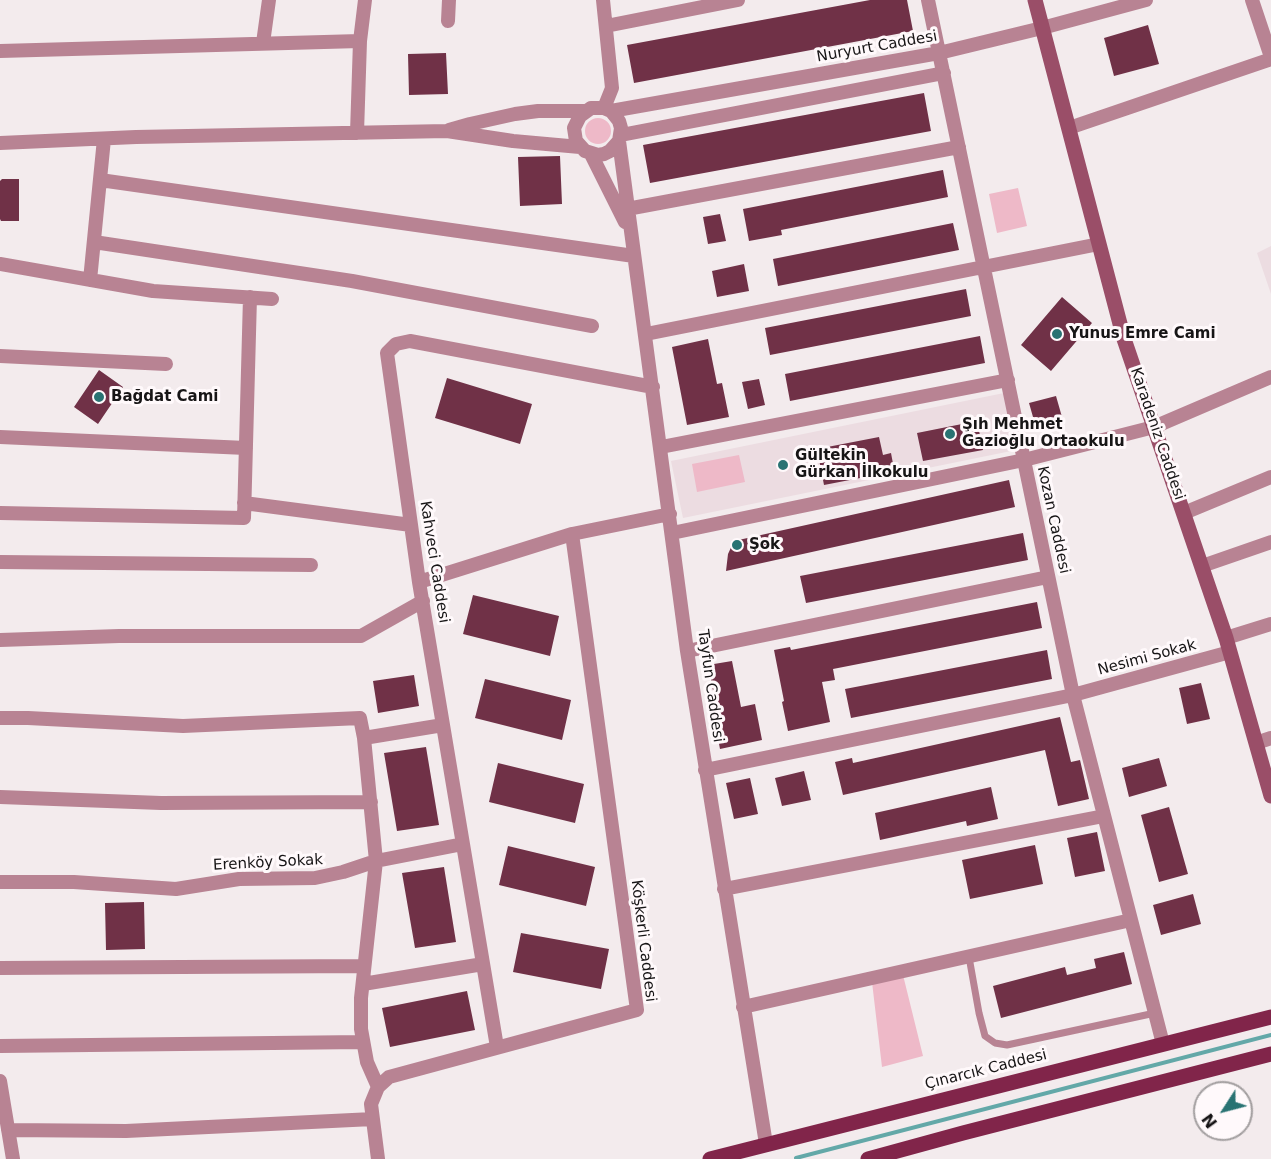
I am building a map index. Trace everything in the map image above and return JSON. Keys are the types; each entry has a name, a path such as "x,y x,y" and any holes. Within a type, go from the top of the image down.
{"main road":[{"name":"Çınarcık Caddesi","path":"710,1159 1271,1017"},
{"path":"868,1159 963,1132 1271,1054"}],"street":[{"path":"263,43 269,0"},
{"path":"357,133 360,41 364,0"},
{"path":"448,21 449,0"},
{"path":"603,0 612,88 607,110"},
{"path":"606,26 738,0"},
{"name":"Kozan Caddesi","path":"928,0 1073,694 1163,1044"},
{"name":"Karadeniz Caddesi","path":"1035,0 1124,339 1228,645 1271,796"},
{"name":"Nuryurt Caddesi","path":"607,110 939,53 1146,0"},
{"path":"1069,128 1271,58 1252,0"},
{"path":"0,51 360,41"},
{"path":"620,138 944,73"},
{"path":"0,143 447,131 585,150 604,154 610,151 620,138 619,121 607,110 591,108 585,111 576,121 574,128 576,141 585,150 630,231"},
{"path":"447,131 470,123 515,114 538,111 585,111"},
{"name":"Tayfun Caddesi","path":"620,138 627,209 654,387 687,651 766,1144"},
{"path":"90,280 104,139"},
{"path":"627,209 959,147"},
{"path":"100,180 634,256"},
{"path":"94,242 352,281 592,326"},
{"path":"646,334 1100,244"},
{"path":"0,264 153,291 272,299"},
{"path":"0,513 244,518 250,297"},
{"name":"Kahveci Caddesi","path":"497,1047 419,582 387,352 396,344 410,341 654,387"},
{"path":"0,356 166,364"},
{"path":"672,533 1024,460 1154,427 1271,377"},
{"path":"661,447 1008,380"},
{"path":"0,437 246,448"},
{"path":"1184,513 1271,477"},
{"path":"244,503 411,525"},
{"path":"419,582 572,534 670,514"},
{"name":"Köşkerli Caddesi","path":"378,1087 388,1077 395,1074 637,1010 572,534"},
{"path":"1202,566 1271,542"},
{"path":"0,562 311,565"},
{"path":"687,651 1048,577"},
{"path":"0,640 119,636 361,636 423,600"},
{"name":"Nesimi Sokak","path":"705,770 1073,694 1228,645 1271,624"},
{"path":"0,718 183,726 360,718 376,861 361,1012 367,1062 378,1087 371,1104 378,1159"},
{"path":"364,738 443,725"},
{"path":"1256,743 1271,738"},
{"path":"0,797 161,803 371,802"},
{"path":"724,889 1104,816"},
{"name":"Erenköy Sokak","path":"0,882 74,882 176,889 239,879 315,878 376,861 463,844"},
{"path":"743,1007 1131,920"},
{"path":"363,984 483,964"},
{"path":"0,968 364,966"},
{"path":"0,1046 363,1042"},
{"path":"0,1081 2,1109 13,1159"},
{"path":"8,1130 126,1131 373,1119"}],"lane":[{"path":"969,957 985,1036 995,1043 1007,1046 1155,1013"}],"shaded area":[{"path":"598,118 607,122 611,131 607,140 598,144 589,140 585,131 589,122"},
{"path":"1018,188 1027,226 997,233 989,194"},
{"path":"1271,246 1271,294 1257,253"},
{"name":"Gültekin Gürkan İlkokulu","path":"1004,393 1016,450 683,518 671,461"},
{"path":"739,455 745,482 697,492 692,464"},
{"path":"903,975 923,1056 882,1067 872,982"}],"building":[{"path":"870,0 907,0 913,31 634,83 627,45"},
{"path":"1148,25 1159,64 1114,76 1104,38"},
{"path":"446,53 448,94 409,95 408,54"},
{"path":"924,93 931,131 650,183 643,145"},
{"path":"560,156 562,204 520,206 518,157"},
{"path":"943,170 948,197 781,230 782,235 749,241 743,209"},
{"path":"19,179 19,221 1,221 0,219 0,181"},
{"path":"720,214 726,241 708,244 703,217"},
{"path":"953,223 959,250 778,286 773,259"},
{"path":"744,264 749,291 717,297 712,271"},
{"path":"966,289 971,316 770,355 765,328"},
{"name":"Yunus Emre Cami","path":"1062,297 1092,323 1051,371 1021,345"},
{"path":"980,336 985,363 790,401 785,374"},
{"path":"708,339 717,384 722,383 729,417 687,425 672,347"},
{"name":"Bağdat Cami","path":"99,370 123,387 98,424 74,407"},
{"path":"447,378 532,404 520,444 435,418"},
{"path":"759,379 765,405 748,409 742,382"},
{"path":"1056,396 1064,424 1037,431 1029,403"},
{"path":"977,421 983,450 923,461 917,433"},
{"path":"879,437 883,455 891,453 894,469 886,473 824,485 817,449"},
{"path":"1009,480 1015,507 726,571 728,554 734,541"},
{"path":"1023,533 1028,560 806,603 800,576"},
{"path":"473,595 559,616 550,656 463,634"},
{"path":"1037,602 1042,628 833,669 835,680 822,682 830,722 788,731 774,650 790,647 791,650"},
{"path":"1047,650 1052,679 851,718 845,689"},
{"path":"732,661 741,707 755,704 762,740 720,749 713,712 717,711 708,665"},
{"path":"414,675 419,706 378,713 373,681"},
{"path":"485,679 571,700 562,740 475,718"},
{"path":"1201,683 1210,719 1187,724 1179,688"},
{"path":"1060,717 1071,762 1080,760 1089,799 1058,806 1045,750 843,795 835,762 852,758 853,763"},
{"path":"426,747 439,825 397,831 384,753"},
{"path":"1159,758 1167,786 1129,797 1122,768"},
{"path":"498,763 584,784 575,823 489,802"},
{"path":"804,771 811,800 782,806 775,778"},
{"path":"750,778 758,814 734,819 726,783"},
{"path":"991,787 998,819 967,826 966,821 880,840 875,813"},
{"path":"1169,807 1188,874 1159,882 1141,815"},
{"path":"1097,832 1105,871 1075,877 1067,838"},
{"path":"1035,845 1043,884 970,899 962,860"},
{"path":"508,846 595,867 586,906 499,885"},
{"path":"444,867 456,942 415,948 402,873"},
{"path":"1193,894 1201,924 1161,935 1153,905"},
{"path":"144,902 145,949 106,950 105,903"},
{"path":"521,933 609,949 601,989 513,972"},
{"path":"1124,952 1132,984 1001,1018 993,986 1065,967 1067,975 1096,968 1094,959"},
{"path":"467,991 475,1030 390,1047 382,1008"}],"waterway":[{"path":"796,1158 1271,1035"}],"place":[{"name":"Yunus Emre Cami","path":"1057,334"},
{"name":"Bağdat Cami","path":"99,397"},
{"name":"Şıh Mehmet Gazioğlu Ortaokulu","path":"950,434"},
{"name":"Gültekin Gürkan İlkokulu","path":"783,465"},
{"name":"Şok","path":"737,545"}]}
